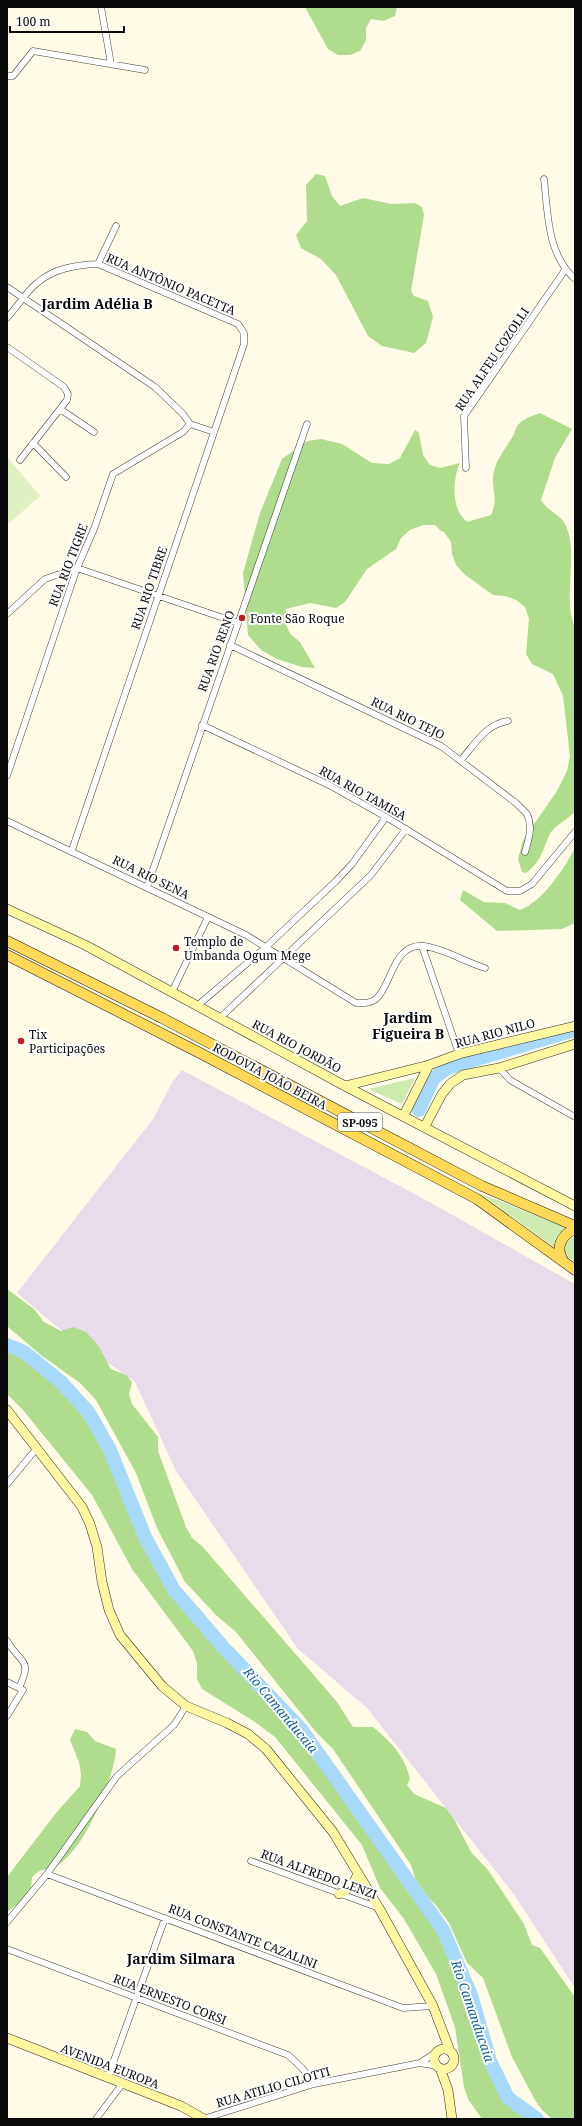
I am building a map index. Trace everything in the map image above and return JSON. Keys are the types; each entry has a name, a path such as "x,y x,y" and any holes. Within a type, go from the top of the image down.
{"main road":[{"name":"RODOVIA JOÃO BEIRA","path":"7,941 162,1018 482,1186 575,1228"},
{"name":"RODOVIA JOÃO BEIRA","path":"7,955 196,1051 476,1199 575,1269"},
{"path":"564,1262 559,1250 560,1241 565,1234 575,1228"}],"street":[{"path":"101,7 111,64"},
{"path":"7,76 13,76 33,51 145,70"},
{"path":"544,179 549,228 555,251 565,270 575,279"},
{"path":"98,264 116,226"},
{"name":"RUA ANTÔNIO PACETTA","path":"7,318 37,283 53,273 76,265 98,264 238,324 244,333"},
{"name":"RUA ALFEU COZOLLI","path":"466,468 464,416 565,270"},
{"path":"7,287 155,387 183,414 190,424 214,432"},
{"name":"RUA RIO TIBRE","path":"72,850 244,344 244,333"},
{"path":"7,347 64,387 68,394 60,409 20,460"},
{"path":"60,409 94,432"},
{"name":"RUA RIO TIGRE","path":"7,776 77,568 94,529 113,474 183,432 190,424"},
{"name":"RUA RIO RENO","path":"146,887 307,424"},
{"path":"33,443 66,477"},
{"path":"7,614 45,579 77,568 238,623"},
{"name":"RUA RIO TEJO","path":"230,646 441,746 461,760 527,814 531,822 530,835 525,852"},
{"path":"461,760 490,726 498,722 508,721"},
{"name":"RUA RIO TAMISA","path":"202,725 329,785 406,829 507,892 520,891 532,884 575,832"},
{"path":"197,1006 266,947 336,881 352,864 386,817"},
{"name":"RUA RIO SENA","path":"7,821 72,850 246,935 356,1003 367,1003 376,999 382,990 393,966 401,956 409,950 422,946"},
{"path":"220,1018 371,875 406,829"},
{"name":"RUA RIO JORDÃO","path":"7,909 85,945 345,1086 404,1115 575,1206"},
{"path":"172,992 208,917"},
{"path":"459,1054 427,965 422,946 440,950 485,968"},
{"name":"RUA RIO NILO","path":"345,1086 429,1065 459,1054 575,1026"},
{"path":"425,1126 442,1094 450,1084 463,1075 499,1068 575,1044"},
{"path":"404,1115 429,1065"},
{"path":"499,1068 510,1080 575,1117"},
{"path":"7,1410 82,1507 90,1524 97,1547 102,1582 109,1610 120,1635 162,1686 186,1706 227,1723 248,1734 266,1749 333,1832 379,1908 432,2006 444,2032 450,2051 454,2057 448,2090"},
{"path":"7,1484 37,1448"},
{"path":"7,1641 10,1649 26,1666 26,1672 19,1688"},
{"path":"7,1682 23,1690 7,1716"},
{"path":"7,1922 47,1874 117,1776 174,1725 186,1706"},
{"name":"RUA ALFREDO LENZI","path":"251,1861 379,1908"},
{"path":"339,1894 348,1889 354,1883 358,1873"},
{"name":"RUA CONSTANTE CAZALINI","path":"47,1874 403,2008 432,2006"},
{"path":"108,2077 165,1918"},
{"name":"RUA ERNESTO CORSI","path":"7,1949 288,2055 302,2068 314,2084"},
{"path":"444,2032 434,2060 448,2090 452,2119"},
{"name":"AVENIDA EUROPA","path":"7,2038 181,2106 203,2119"},
{"path":"436,2052 444,2049 450,2051"},
{"name":"RUA ATILIO CILOTTI","path":"203,2119 314,2084 420,2063 436,2052"},
{"name":"RUA ATILIO CILOTTI","path":"420,2063 438,2067"},
{"path":"438,2067 447,2068 452,2064"},
{"path":"96,2119 123,2083"}],"shaded area":[{"path":"182,1070 424,1199 575,1284 575,1988 513,1893 367,1708 298,1649 176,1471 135,1382 56,1326 17,1293 153,1119 173,1081"}],"green space":[{"path":"305,7 397,7 395,16 383,21 371,19 366,28 366,40 360,51 350,55 338,55 328,49"},
{"path":"316,174 325,176 332,196 340,206 363,198 392,204 415,203 422,207 424,215 411,291 414,296 428,301 433,317 426,343 414,353 382,346 368,336 336,275 321,259 301,248 296,235 307,221 306,185"},
{"path":"540,413 572,429 555,458 541,500 564,522 570,538 570,604 571,616 575,627 575,811 570,817 556,826 551,832 542,854 532,868 526,873 522,872 518,859 523,840 557,791 567,771 570,756 563,696 553,674 532,664 526,654 529,619 525,607 516,600 505,596 493,595 464,574 456,565 452,554 451,542 444,532 435,525 423,525 410,530 401,538 396,549 367,569 345,602 336,608 310,603 286,609 285,621 290,634 300,642 315,668 302,667 277,659 261,650 248,635 243,573 260,513 282,459 307,441 321,439 342,444 372,463 389,464 400,458 415,430 419,433 423,455 430,465 440,468 460,463 455,480 455,501 459,512 467,522 491,515 495,501 493,479 497,462 518,425 525,419"},
{"path":"7,457 40,496 7,525"},
{"path":"575,848 575,923 562,929 497,931 460,900 463,890 484,902 505,903 520,910 536,900 552,884"},
{"path":"415,1078 402,1104 368,1089"},
{"path":"480,1193 566,1228 557,1236 554,1247"},
{"path":"575,1236 575,1261 567,1256 565,1248 567,1241"},
{"path":"7,1289 34,1309 44,1322 61,1331 73,1327 86,1332 98,1345 111,1369 126,1375 132,1382 129,1394 132,1404 158,1437 158,1451 186,1527 192,1538 202,1546 337,1702 353,1727 373,1727 386,1738 405,1763 410,1779 407,1785 414,1794 446,1808 454,1819 471,1852 488,1870 524,1924 532,1945 540,1948 575,1997 575,2119 551,2118 542,2110 535,2100 512,2057 483,1978 467,1963 449,1923 435,1904 418,1888 411,1865 333,1749 316,1732 236,1632 217,1616 185,1582 157,1528 136,1473 96,1400 80,1383 42,1356 7,1326"},
{"path":"7,1343 50,1372 93,1416 124,1479 145,1534 167,1563 183,1594 201,1610 241,1668 276,1699 308,1734 322,1753 331,1774 352,1802 370,1835 439,1928 460,1976 468,2007 485,2052 507,2096 526,2119 482,2119 468,2099 464,2087 455,2027 436,1974 404,1919 380,1888 362,1845 275,1737 255,1722 202,1689 197,1679 197,1664 193,1651 132,1569 92,1495 23,1410 7,1394"},
{"path":"75,1729 87,1732 95,1741 116,1749 115,1760 106,1789 93,1820 85,1834 67,1858 56,1867 38,1872 32,1877 30,1901 18,1904 7,1912 7,1877 56,1813 80,1786 81,1774 79,1762 70,1740"}],"waterway":[{"path":"419,1110 433,1079 447,1068 571,1031"},
{"name":"Rio Camanducaia","path":"7,1345 24,1352 61,1382 89,1413 110,1450 145,1537 174,1590 224,1648 301,1729 443,1930 471,1995 490,2061 508,2098 537,2119"}],"place":[{"name":"Fonte São Roque","path":"242,618"},
{"name":"Templo de Umbanda Ogum Mege","path":"176,948"},
{"name":"Tix Participações","path":"21,1041"}],"district":[{"name":"Jardim Adélia B","path":"97,303"},
{"name":"Jardim Figueira B","path":"408,1026"},
{"name":"Jardim Silmara","path":"181,1958"}]}
